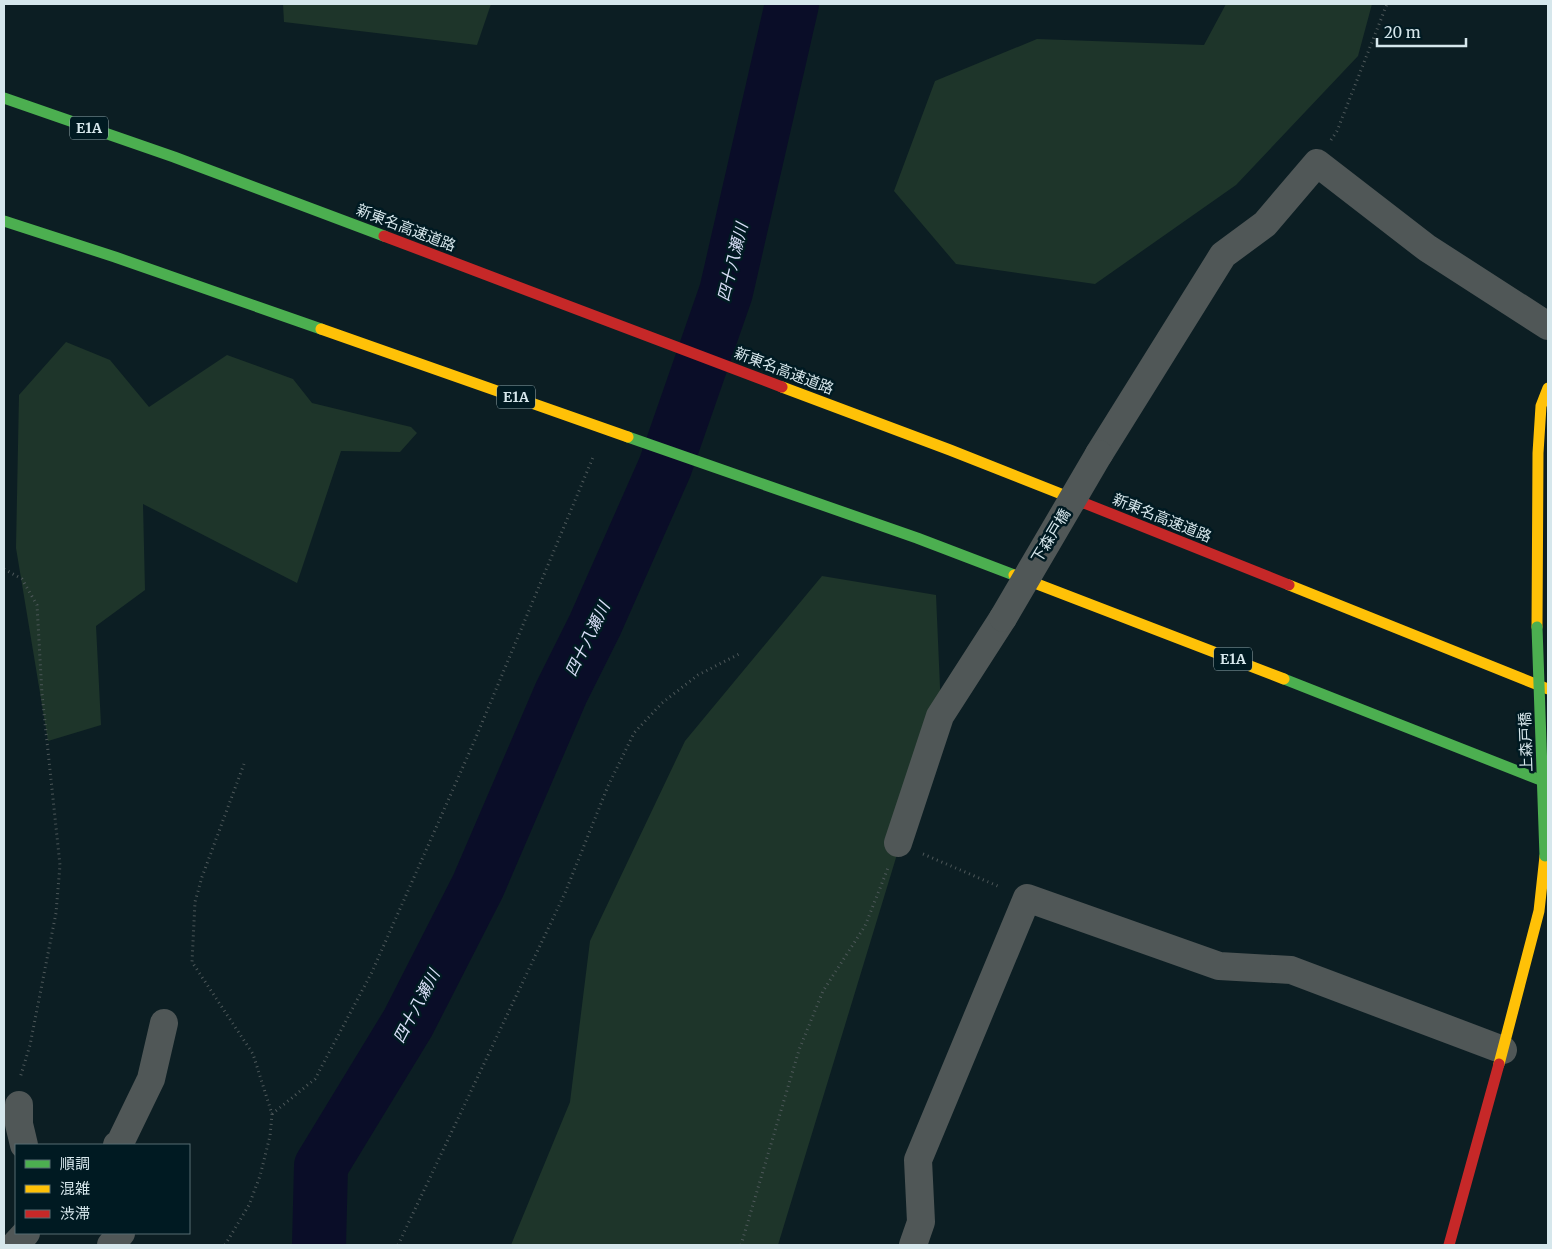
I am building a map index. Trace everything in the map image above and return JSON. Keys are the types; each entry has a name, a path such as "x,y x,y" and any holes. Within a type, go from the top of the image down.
{"main road":[{"name":"新東名高速道路","path":"4,98 174,157 950,450 1548,689"},
{"name":"E1A","path":"4,221 115,257 916,538 1386,718 1548,783"},
{"name":"上森戸橋","path":"1449,1245 1539,911 1545,856 1537,627 1543,455 1541,406 1548,388"}],"street":[{"path":"1317,163 1427,248 1548,326"},
{"name":"下森戸橋","path":"898,843 940,716 1003,618 1099,454 1223,255 1264,224 1317,163"},
{"path":"913,1245 921,1222 918,1160 1027,898 1219,966 1291,970 1503,1050"},
{"path":"118,1144 152,1079 164,1023"},
{"path":"19,1104 19,1124 24,1144"},
{"path":"15,1245 25,1234"},
{"path":"111,1245 120,1234"}],"path":[{"path":"1317,163 1336,131 1387,4"},
{"path":"272,1114 315,1079 372,972 474,742 596,450"},
{"path":"4,569 22,579 37,606 42,694 60,865 56,913 30,1045 15,1093 19,1104"},
{"path":"398,1245 565,893 608,786 634,733 662,703 698,675 741,653"},
{"path":"225,1245 249,1204 260,1176 270,1136 272,1114 253,1054 192,962 195,902 202,877 244,764"},
{"path":"740,1245 799,1050 823,991 865,926 898,843 1027,898"}],"green space":[{"path":"283,4 491,4 477,45 284,22"},
{"path":"1226,4 1372,4 1358,56 1236,185 1095,284 956,264 894,191 935,81 1037,39 1204,45"},
{"path":"66,342 110,360 149,407 227,355 293,379 312,403 411,427 417,433 400,452 341,451 297,583 143,504 145,590 96,626 101,725 48,741 16,548 19,395"},
{"path":"822,576 936,595 941,710 778,1245 511,1245 570,1102 590,941 685,741"}],"waterway":[{"name":"四十八瀬川","path":"319,1245 321,1166 408,1023 478,886 561,693 595,625 665,467 726,292 792,4"}],"traffic: fast":[{"path":"4,98 174,157 384,236"},
{"path":"4,221 115,257 321,329"},
{"path":"628,437 917,538 1014,575"},
{"path":"1537,627 1545,856"},
{"path":"1284,679 1548,783"}],"traffic: slow":[{"path":"321,329 628,437"},
{"path":"782,387 1084,503"},
{"path":"1537,627 1538,453 1541,406 1548,388"},
{"path":"1014,575 1284,679"},
{"path":"1289,585 1548,689"},
{"path":"1499,1064 1539,911 1545,856"}],"traffic: jam":[{"path":"384,236 782,387"},
{"path":"1084,503 1289,585"},
{"path":"1449,1245 1499,1064"}]}
